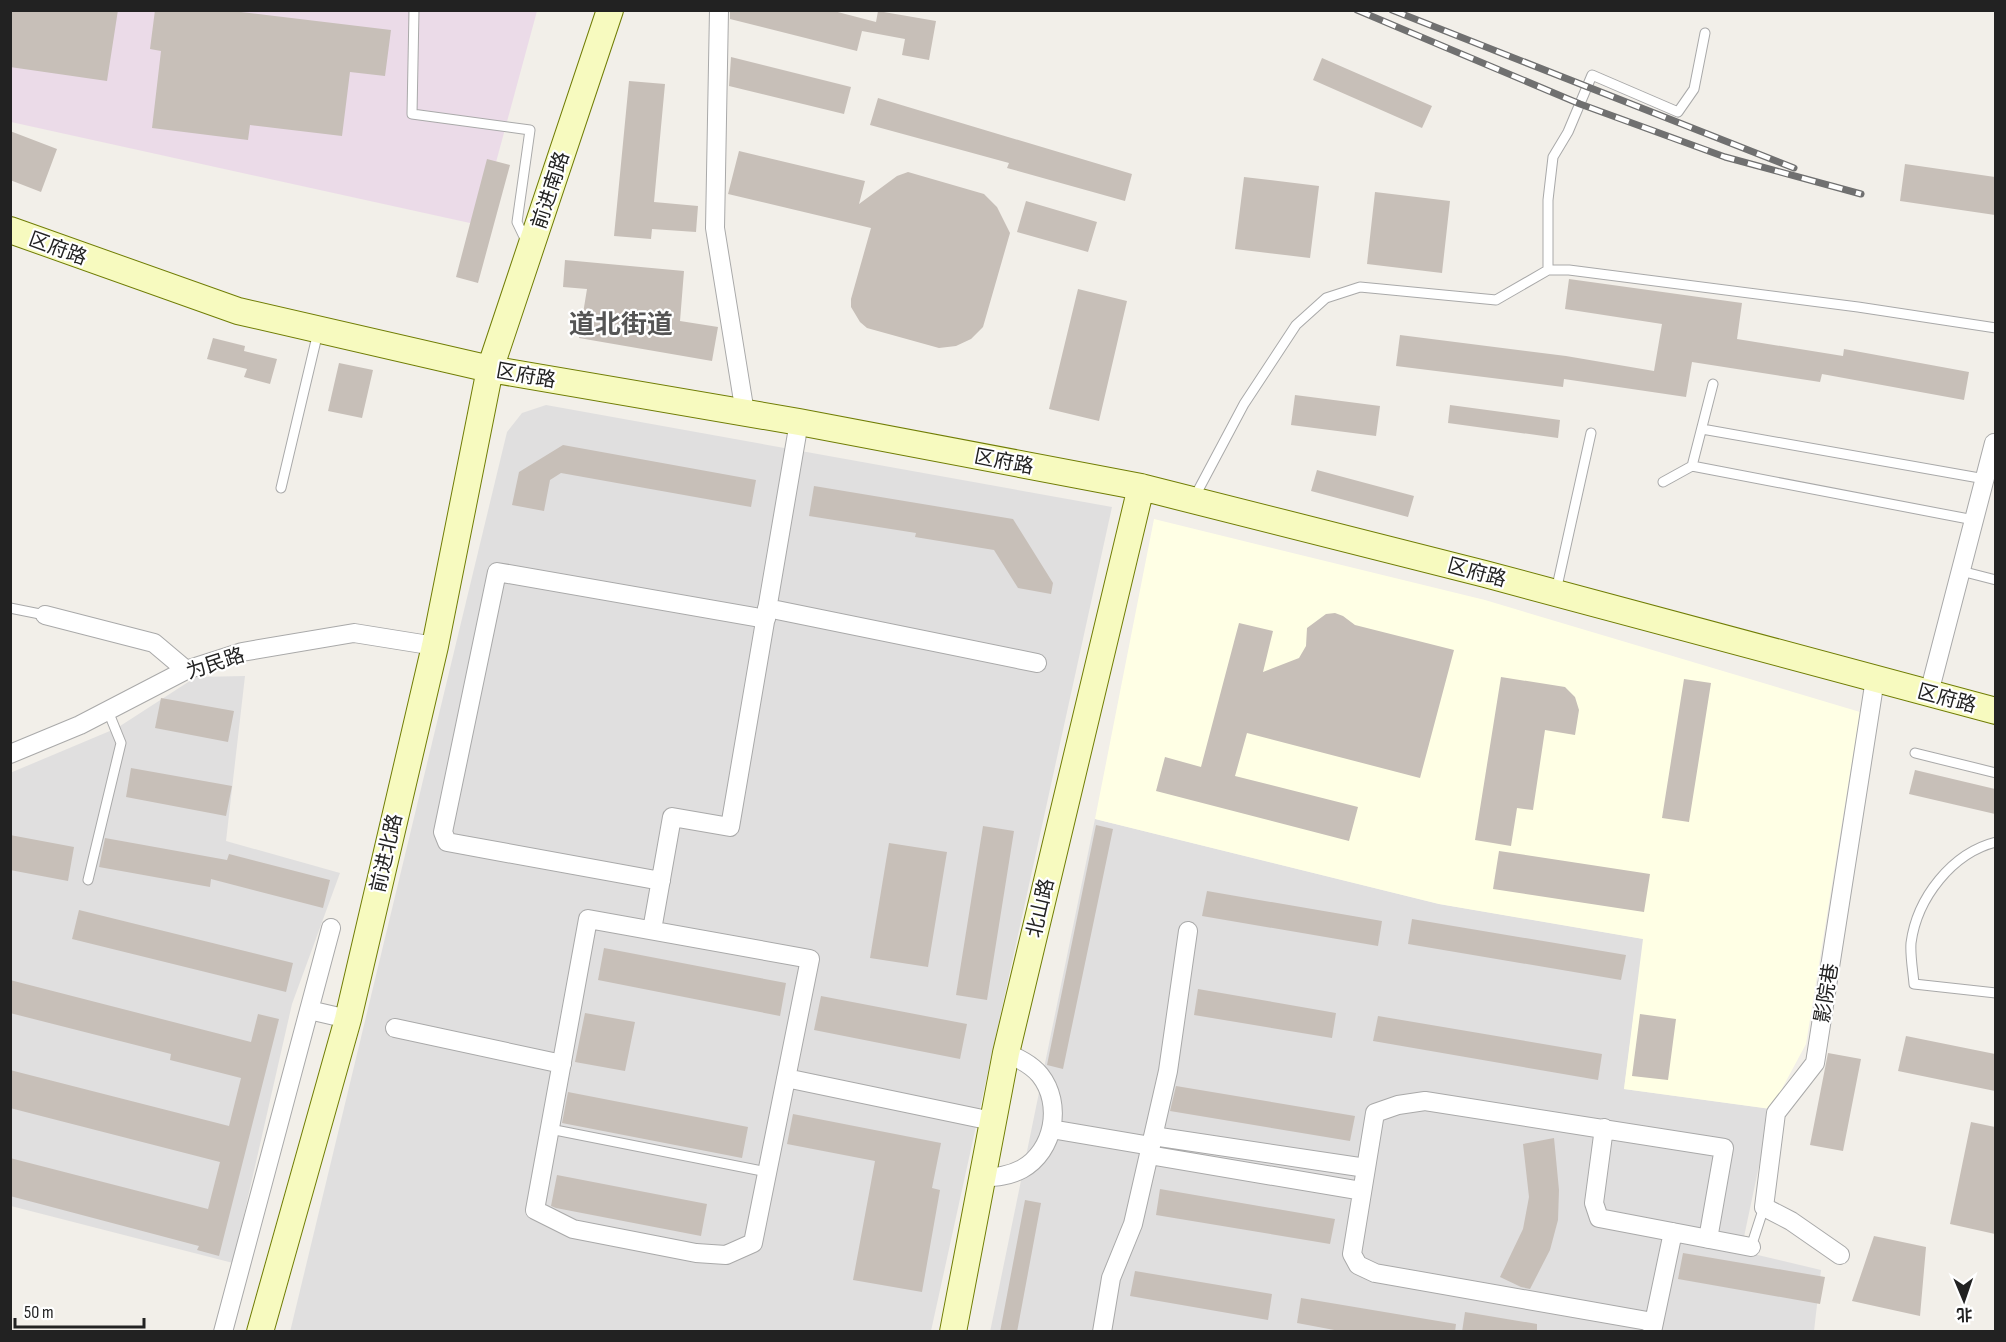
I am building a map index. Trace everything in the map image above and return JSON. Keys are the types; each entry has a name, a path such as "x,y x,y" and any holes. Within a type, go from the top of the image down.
{"main road":[{"name":"前进南路","path":"490,369 610,10"},
{"name":"区府路","path":"10,230 238,311 490,369 799,422 1141,487 1555,593 1995,711"},
{"name":"前进北路","path":"260,1332 348,1019 435,646 490,369"},
{"name":"北山路","path":"953,1332 1006,1053 1141,487"}],"street":[{"path":"719,10 715,228 745,413"},
{"path":"652,930 672,817 730,827 799,422"},
{"path":"1929,693 1994,443"},
{"path":"661,881 447,842 443,832 497,572 767,613 1037,663"},
{"path":"45,615 154,643 186,670"},
{"name":"为民路","path":"10,754 108,711 186,670 242,652 354,633 435,646"},
{"name":"影院巷","path":"1764,1208 1776,1113 1815,1063 1875,679"},
{"path":"588,919 810,959 753,1243 726,1255 673,1249 573,1229 535,1210 562,1064 588,919"},
{"path":"223,1332 331,928"},
{"path":"1102,1332 1111,1278 1133,1224 1168,1071 1188,931"},
{"path":"309,1010 348,1019"},
{"path":"394,1028 562,1064"},
{"path":"982,1178 1003,1177 1023,1169 1039,1155 1051,1129 1053,1116 1050,1094 1041,1076 1025,1061 1006,1053"},
{"path":"786,1078 993,1120"},
{"path":"1673,1232 1652,1327 1375,1274 1358,1265 1352,1254 1375,1113 1398,1105 1425,1101 1724,1148 1708,1239"},
{"path":"1605,1128 1594,1203 1599,1218 1751,1247"},
{"path":"1051,1129 1151,1146 1362,1191"},
{"path":"1151,1146 1366,1168"},
{"path":"1764,1208 1791,1221 1840,1255"}],"lane":[{"path":"414,10 412,114 530,130 518,222 530,249"},
{"path":"1548,270 1548,200 1553,157 1568,132 1592,75 1678,112 1694,89 1706,33"},
{"path":"1192,500 1244,404 1296,325 1326,298 1360,287 1496,300 1548,270 1569,270 1995,328"},
{"path":"281,488 319,330"},
{"path":"1692,466 1713,384"},
{"path":"1702,429 1985,479"},
{"path":"1555,593 1591,433"},
{"path":"1663,482 1692,466 1974,520"},
{"path":"1961,571 1995,580"},
{"path":"10,608 45,615"},
{"path":"88,880 121,742 108,711"},
{"path":"1915,753 1995,773"},
{"path":"1995,842 1983,845 1948,868 1923,902 1911,942 1914,984 1995,993"},
{"path":"550,1129 768,1172"},
{"path":"1751,1247 1764,1208"}],"shaded area":[{"path":"11,11 537,11 479,225 11,122"},
{"path":"546,405 1112,507 931,1331 290,1332 507,432 522,413"},
{"path":"1154,519 1485,600 1860,712 1806,1044 1771,1109 1624,1089 1643,939 1439,904 1095,819"},
{"path":"245,676 226,841 340,873 292,1004 233,1263 11,1206 10,773 117,728 196,677"},
{"path":"1095,819 1439,904 1644,939 1624,1089 1771,1109 1741,1251 1821,1270 1814,1331 990,1332"}],"building":[{"path":"10,10 118,10 107,81 10,67"},
{"path":"155,10 224,10 391,30 385,76 350,72 342,136 250,125 248,140 152,128 161,51 150,49"},
{"path":"730,10 830,10 876,22 878,11 936,21 929,60 902,55 905,39 862,31 857,51 730,19"},
{"path":"731,57 851,87 844,114 729,86"},
{"path":"1322,58 1432,106 1422,128 1313,80"},
{"path":"629,81 665,84 654,202 698,206 696,232 652,229 651,239 614,236"},
{"path":"878,98 1132,174 1125,201 1007,168 1009,163 870,125"},
{"path":"10,131 57,149 41,192 10,180"},
{"path":"739,151 865,181 859,204 897,176 908,172 984,194 997,207 1010,233 983,327 971,339 956,346 939,348 867,328 860,322 851,307 851,299 871,228 728,194"},
{"path":"487,159 510,165 478,283 456,277"},
{"path":"1905,164 1995,177 1995,215 1900,201"},
{"path":"1244,177 1319,186 1310,258 1235,249"},
{"path":"1375,192 1450,201 1442,273 1367,264"},
{"path":"1026,201 1097,222 1088,252 1017,232"},
{"path":"565,260 684,271 680,321 718,327 712,361 579,338 587,289 563,287"},
{"path":"1569,279 1742,303 1737,339 1843,356 1844,349 1969,372 1964,400 1822,374 1820,382 1692,362 1686,397 1564,379 1563,387 1396,366 1400,335 1566,356 1654,371 1662,324 1565,309"},
{"path":"1078,289 1127,301 1099,421 1049,409"},
{"path":"213,338 245,346 244,351 277,359 270,384 244,377 247,369 207,359"},
{"path":"339,363 373,370 362,418 328,411"},
{"path":"1295,395 1380,406 1376,436 1291,425"},
{"path":"1450,405 1560,420 1558,438 1448,423"},
{"path":"563,445 756,480 751,507 561,473 550,480 544,511 512,505 519,472"},
{"path":"1317,470 1414,496 1408,517 1311,491"},
{"path":"814,486 1013,519 1053,583 1051,594 1018,588 994,550 915,537 916,533 809,516"},
{"path":"1335,613 1355,625 1454,650 1420,778 1247,733 1235,776 1358,807 1349,841 1156,791 1165,757 1201,767 1239,623 1273,631 1263,672 1299,658 1306,646 1307,628 1326,614"},
{"path":"1501,677 1565,687 1575,697 1579,710 1575,735 1545,730 1533,810 1517,808 1511,846 1475,840"},
{"path":"1684,679 1711,683 1689,822 1662,818"},
{"path":"161,698 234,711 228,742 155,728"},
{"path":"131,768 232,786 226,816 126,797"},
{"path":"1915,770 1995,789 1995,814 1909,794"},
{"path":"1096,825 1113,829 1063,1069 1047,1065"},
{"path":"983,826 1014,831 987,1000 956,995"},
{"path":"10,835 74,847 68,881 10,870"},
{"path":"105,838 227,860 229,854 330,880 323,908 211,879 210,887 99,867"},
{"path":"889,843 947,852 928,967 870,958"},
{"path":"1499,851 1650,874 1644,912 1493,889"},
{"path":"1207,891 1382,921 1378,946 1202,916"},
{"path":"79,910 293,963 286,992 72,939"},
{"path":"1412,919 1626,955 1621,980 1408,944"},
{"path":"604,948 786,983 780,1016 598,980"},
{"path":"10,980 251,1042 258,1014 279,1019 219,1256 197,1250 199,1246 10,1196 10,1158 208,1209 220,1162 10,1108 10,1070 229,1126 241,1078 170,1060 171,1054 10,1013"},
{"path":"1198,989 1336,1013 1332,1038 1194,1015"},
{"path":"821,996 967,1024 960,1059 814,1030"},
{"path":"585,1013 635,1022 625,1071 575,1062"},
{"path":"1640,1014 1676,1019 1668,1080 1632,1076"},
{"path":"1378,1016 1602,1054 1598,1080 1373,1041"},
{"path":"1906,1036 1995,1054 1995,1091 1898,1071"},
{"path":"1828,1053 1861,1059 1843,1151 1810,1145"},
{"path":"1176,1086 1355,1116 1350,1141 1170,1111"},
{"path":"568,1092 748,1127 742,1158 562,1123"},
{"path":"793,1114 941,1143 932,1188 940,1190 922,1292 853,1280 875,1161 787,1144"},
{"path":"1971,1122 1995,1127 1995,1234 1950,1224"},
{"path":"1554,1138 1559,1190 1558,1220 1550,1250 1530,1289 1500,1277 1523,1229 1529,1197 1523,1144"},
{"path":"557,1175 707,1204 701,1236 551,1206"},
{"path":"1160,1189 1335,1219 1330,1244 1156,1215"},
{"path":"1025,1200 1041,1203 1017,1332 1000,1332"},
{"path":"1874,1236 1926,1247 1920,1316 1852,1301"},
{"path":"1683,1253 1825,1277 1820,1304 1678,1279"},
{"path":"1135,1271 1272,1294 1268,1320 1130,1296"},
{"path":"1301,1298 1456,1324 1455,1332 1345,1332 1297,1323"},
{"path":"1465,1312 1537,1324 1537,1332 1462,1332"}],"railway":[{"path":"1357,10 1580,104 1725,157 1861,194"},
{"path":"1392,10 1794,168"}],"district":[{"name":"道北街道","path":"621,324"}]}
